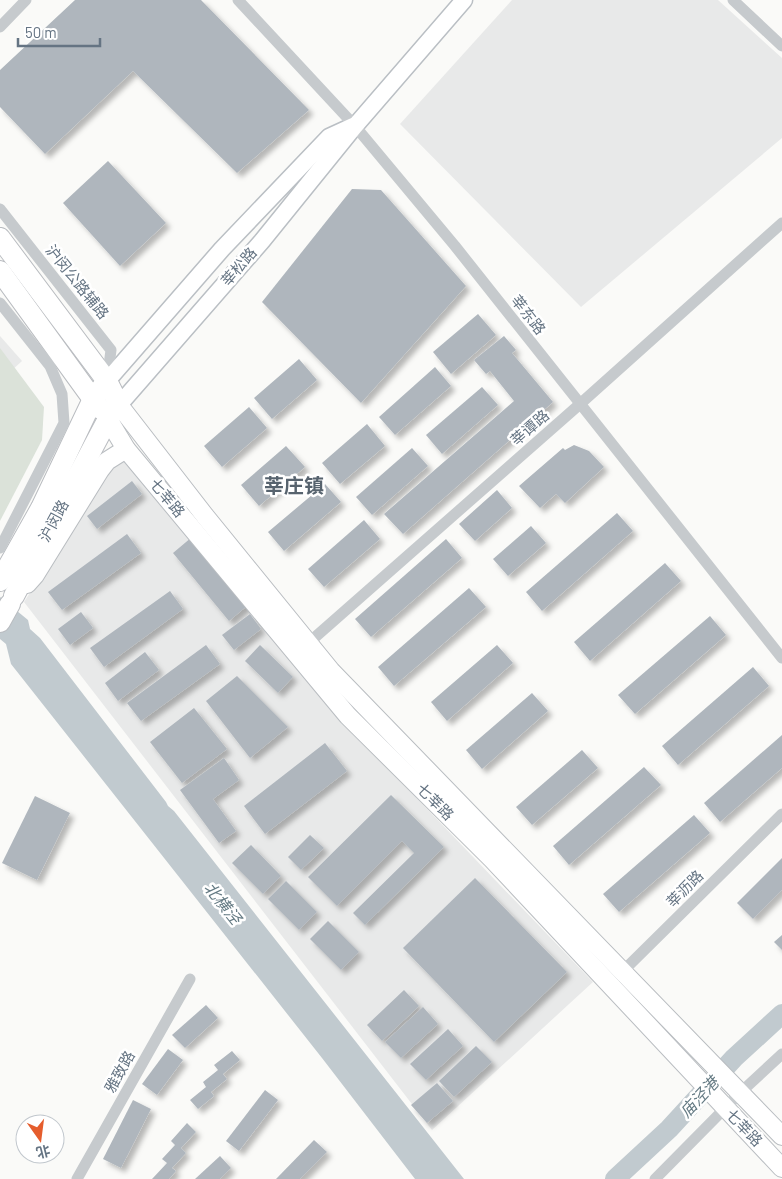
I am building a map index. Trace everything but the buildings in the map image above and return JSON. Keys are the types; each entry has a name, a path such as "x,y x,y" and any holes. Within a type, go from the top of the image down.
{"highway":[{"path":"0,238 107,380 113,412"},
{"path":"0,272 93,399 113,412"},
{"name":"沪闵路","path":"0,581 41,508 93,399 107,380"},
{"name":"沪闵路","path":"0,622 113,412"}],"main road":[{"name":"莘松路","path":"113,412 262,241 355,126 464,0"},
{"name":"莘松路","path":"107,380 222,250 329,137 355,126"},
{"name":"七莘路","path":"113,412 126,449 302,648 338,678 782,1136"},
{"name":"七莘路","path":"113,412 205,516 302,648 348,716 492,859 782,1168"},
{"path":"12,600 35,575 107,460 126,449"}],"street":[{"path":"0,27 26,0"},
{"name":"莘东路","path":"238,0 355,126 455,246 782,658"},
{"path":"733,0 782,46"},
{"name":"沪闵公路辅路","path":"0,209 111,350 107,380"},
{"name":"莘谭路","path":"302,648 580,404 782,222"},
{"path":"0,304 50,366 62,394 64,423 0,548"},
{"name":"莘沥路","path":"610,986 622,971 782,814"},
{"name":"雅致路","path":"77,1179 190,979"},
{"path":"655,1179 736,1087 782,1054"}],"shaded area":[{"path":"512,0 718,0 782,58 782,138 581,307 400,124"},
{"path":"0,336 22,361 0,381"},
{"path":"0,348 44,407 42,440 0,521"},
{"path":"127,458 340,718 593,982 432,1130 24,602 114,463"}],"water":[{"name":"北横泾","path":"0,597 28,620 30,629 40,638 168,806 174,811 464,1179 415,1179 322,1058 11,664 6,644 0,639"}],"waterway":[{"name":"庙泾港","path":"615,1179 669,1129 734,1058 782,1014"}],"district":[{"name":"莘庄镇","path":"294,486"}]}
